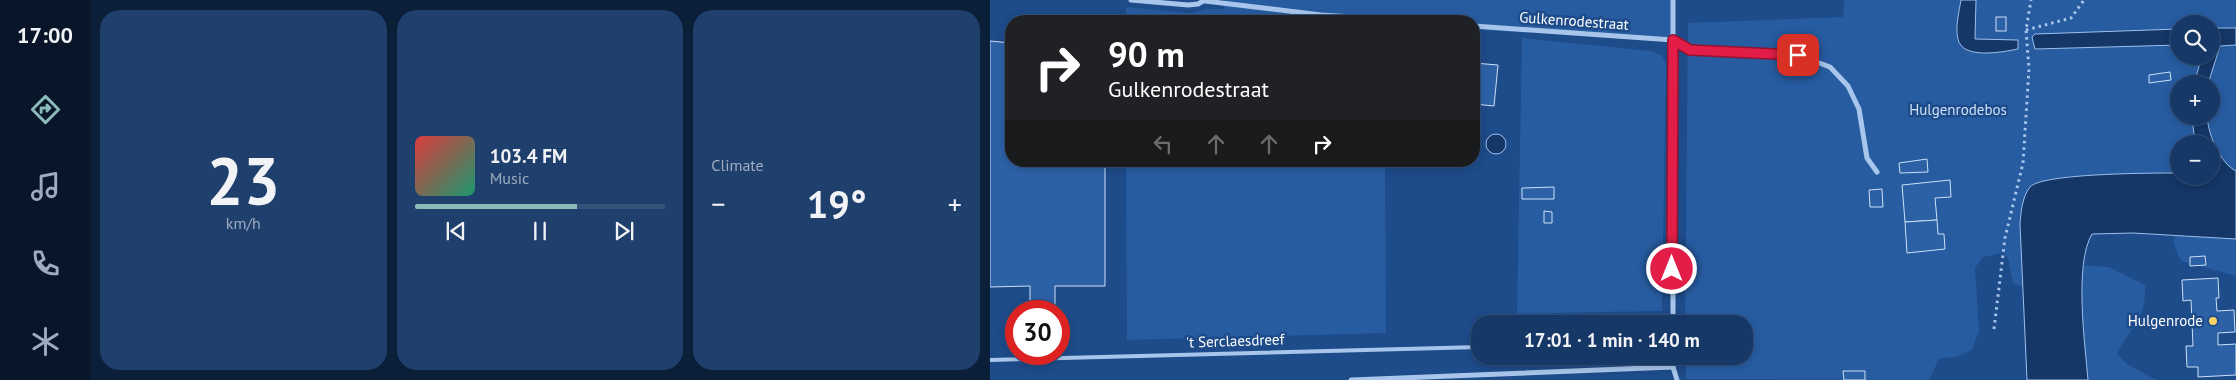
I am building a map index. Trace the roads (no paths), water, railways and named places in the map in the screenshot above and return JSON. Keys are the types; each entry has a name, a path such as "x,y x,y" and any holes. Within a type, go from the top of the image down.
{"street":[{"path":"1131,0 1188,5 1205,0 1321,15"},
{"path":"1673,0 1673,315"},
{"name":"Gulkenrodestraat","path":"1480,26 1673,40 1690,50 1798,55 1830,68 1848,86 1859,109 1868,158 1877,172"},
{"path":"1351,380 1673,367 1677,380"}],"lane":[{"name":"'t Serclaesdreef","path":"990,360 1471,347"}],"place":[{"name":"Hulgenrode","path":"2213,321"}],"park label":[{"name":"Hulgenrodebos","path":"1958,110"}]}
